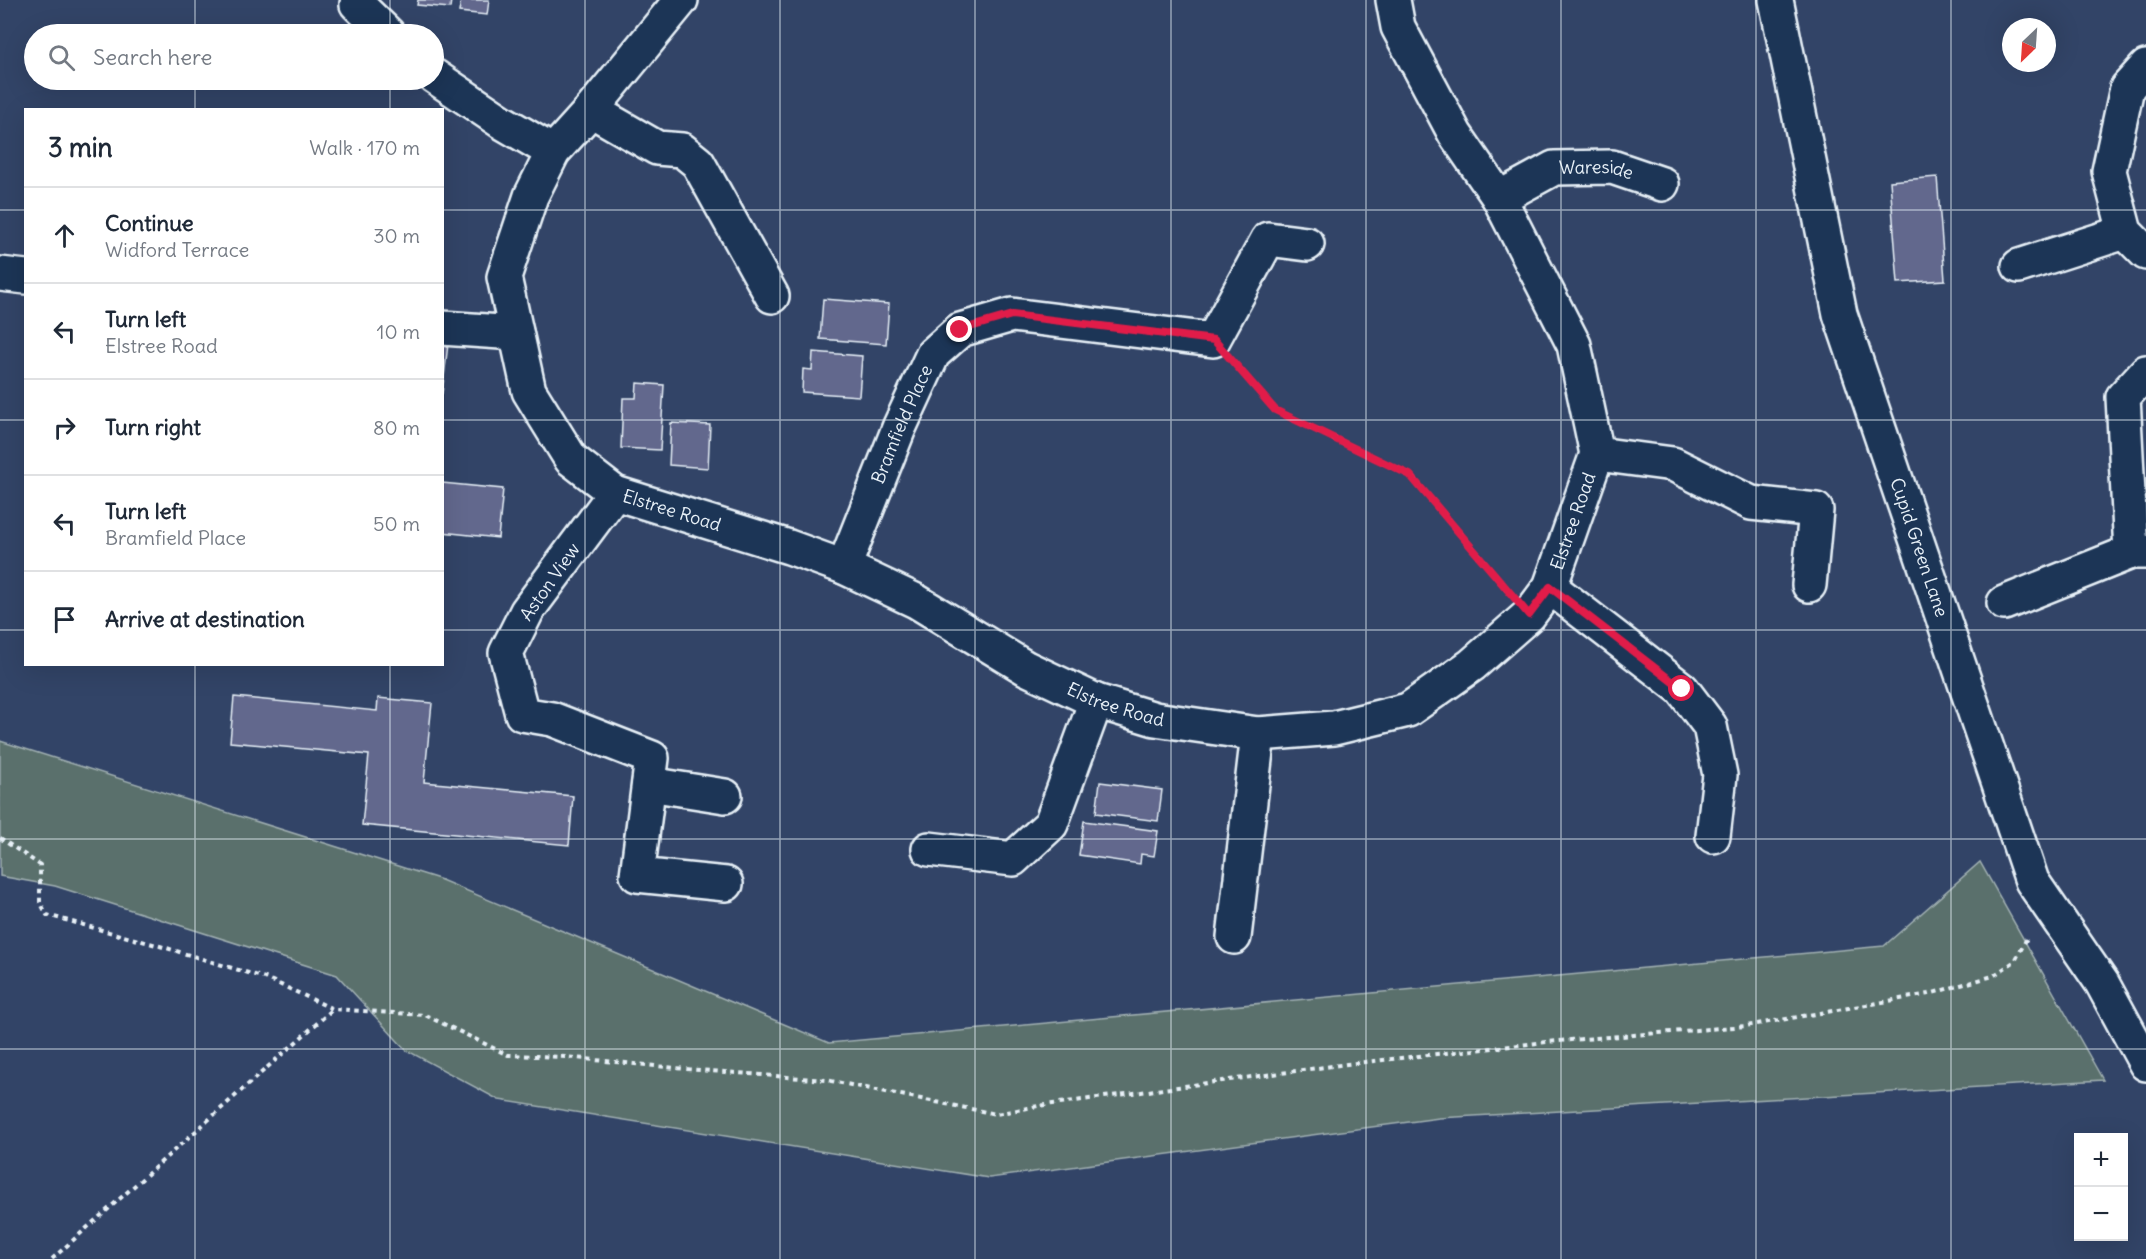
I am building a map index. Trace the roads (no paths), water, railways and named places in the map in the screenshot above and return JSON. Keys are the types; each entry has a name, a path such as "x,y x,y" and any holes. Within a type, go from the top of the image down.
{"street":[{"path":"358,0 357,4 378,24"},
{"name":"Elstree Road","path":"681,0 591,110 553,152 531,196 504,277 529,391 571,459 615,493 789,547 844,567 916,601 1026,668 1096,701 1155,719 1258,734 1334,728 1408,710 1472,665 1529,615 1550,587 1597,454 1574,345 1499,198 1455,134 1398,27 1393,0"},
{"name":"Cupid Green Lane","path":"1776,0 1840,314 2032,881 2102,983 2146,1064"},
{"path":"2019,266 2135,243 2109,171 2127,88 2146,67"},
{"path":"444,83 502,122 553,152"},
{"path":"591,110 657,148 682,150 698,163 772,296"},
{"name":"Wareside","path":"1499,198 1554,168 1612,166 1662,184"},
{"name":"Bramfield Place","path":"844,567 899,428 933,354 960,330 1012,315 1214,340 1268,239 1307,244"},
{"path":"0,274 24,277"},
{"path":"444,328 516,333"},
{"path":"2004,603 2139,552 2123,397 2146,372"},
{"path":"1597,454 1673,464 1751,503 1816,510 1809,585"},
{"name":"Aston View","path":"615,493 527,611 506,653 522,714 552,719 652,758 649,784"},
{"path":"1550,587 1682,689 1710,726 1720,775 1713,836"},
{"path":"929,849 1012,859 1051,824 1096,701"},
{"path":"1234,937 1258,734"},
{"path":"725,796 649,784 637,875 726,884"}]}
